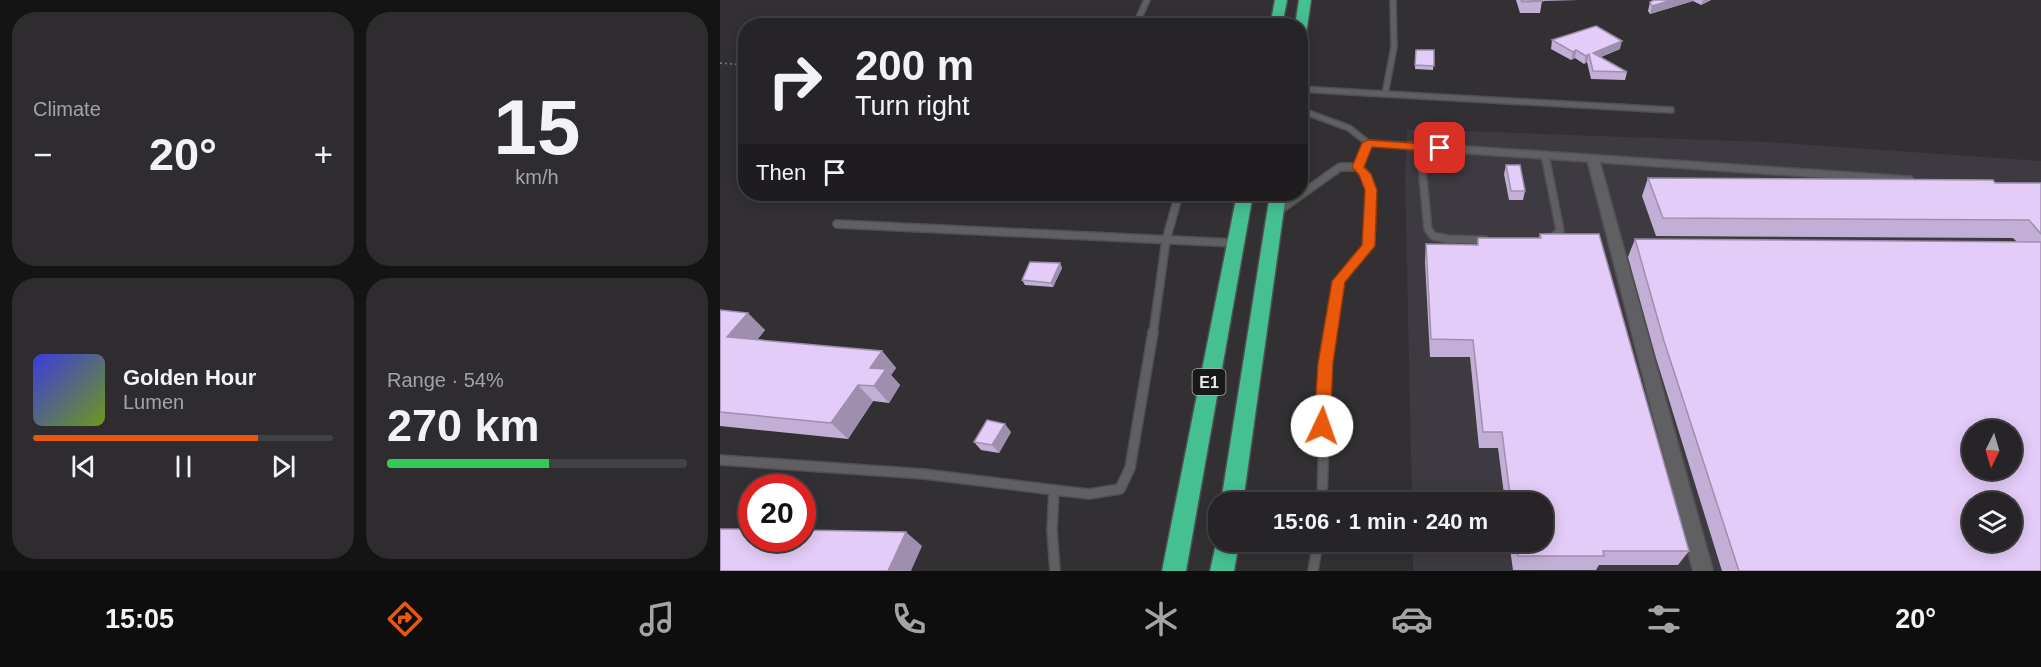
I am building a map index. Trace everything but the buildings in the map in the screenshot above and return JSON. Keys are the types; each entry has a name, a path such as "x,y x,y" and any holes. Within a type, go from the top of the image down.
{"highway":[{"path":"1278,18 1281,0"},
{"path":"1302,18 1305,0"},
{"name":"E1","path":"1174,571 1244,201"},
{"name":"E1","path":"1233,492 1277,201"},
{"path":"1222,571 1225,552"}],"street":[{"path":"1593,159 1703,571"}],"lane":[{"path":"1139,18 1147,0"},
{"path":"1385,94 1394,47 1393,0"},
{"path":"1308,89 1671,110"},
{"path":"1308,113 1349,128 1368,143 1913,181"},
{"path":"1358,167 1368,143"},
{"path":"1420,147 1428,229 1433,236 1448,239 1495,240"},
{"path":"1543,241 1554,237 1560,230 1545,156"},
{"path":"1308,190 1340,167 1358,167 1365,174 1371,190 1368,246 1339,281 1326,363 1322,492"},
{"path":"720,460 924,474 1089,494 1120,489 1130,468 1140,398 1158,306 1166,240 1177,201"},
{"path":"1275,214 1293,201"},
{"path":"837,224 1235,243"},
{"path":"1054,490 1055,571"},
{"path":"1313,571 1316,552"}],"path":[{"path":"720,63 738,64"}],"shaded area":[{"path":"1407,129 1766,142 2041,161 2041,571 1413,571 1413,552 1553,552 1553,492 1412,492 1405,174"}],"route":[{"path":"1322,426 1326,363 1339,281 1368,246 1371,190 1369,181 1358,167 1368,143 1440,148"}]}
